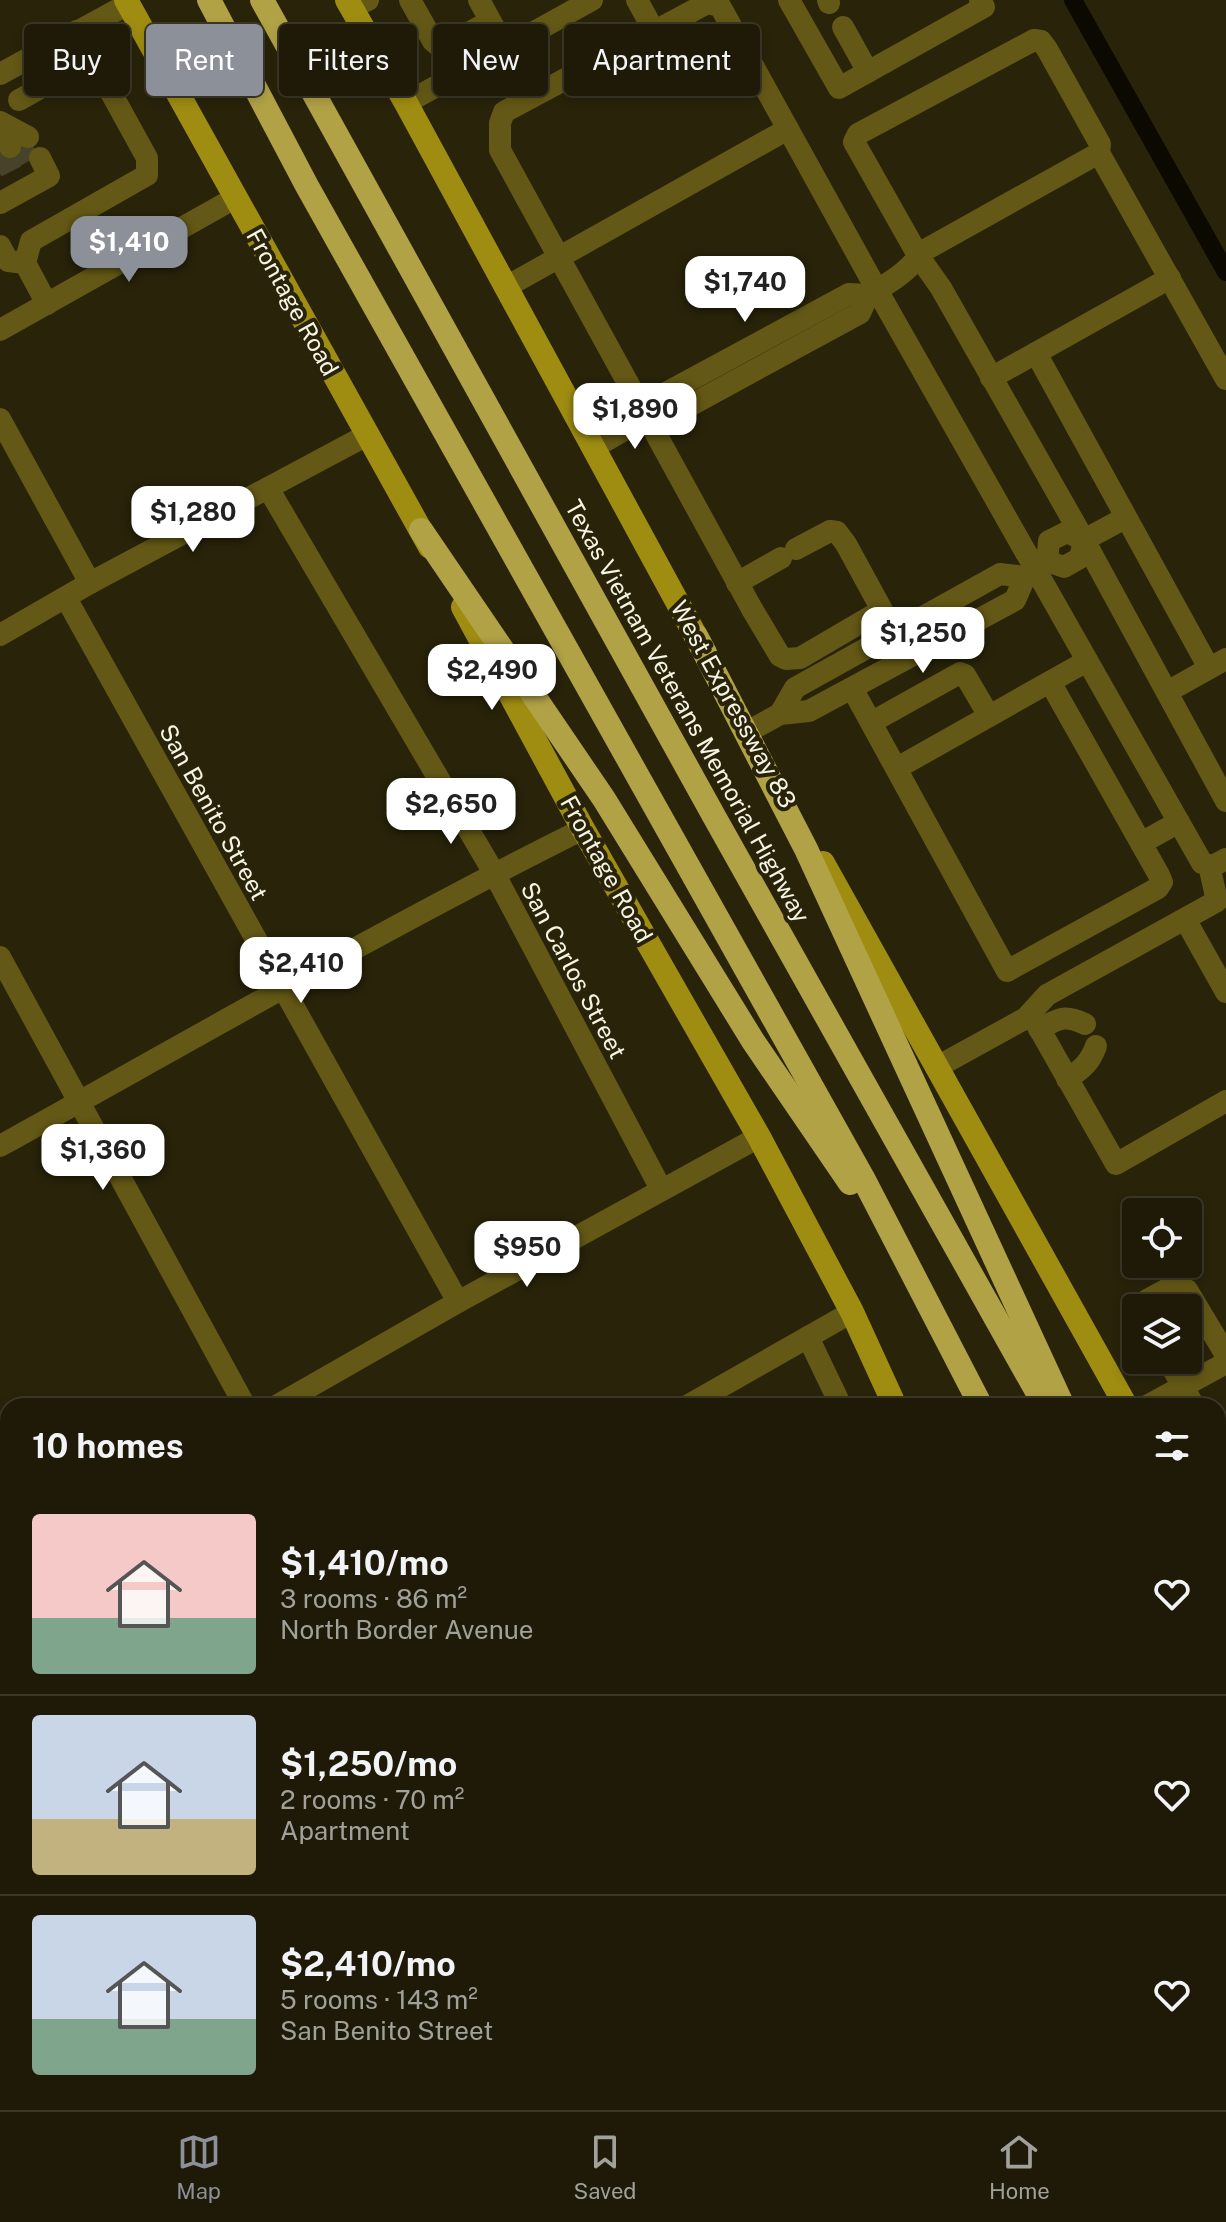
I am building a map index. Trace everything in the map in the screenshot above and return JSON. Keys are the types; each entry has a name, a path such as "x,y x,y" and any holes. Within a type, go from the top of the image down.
{"highway":[{"path":"209,0 307,186 840,1136 977,1398"},
{"name":"Texas Vietnam Veterans Memorial Highway","path":"262,0 1041,1398"},
{"path":"421,530 604,799 753,1041 919,1285"},
{"path":"696,636 806,849 1059,1398"}],"main road":[{"name":"Frontage Road","path":"127,2 421,530 583,829 759,1137 852,1312 891,1398"},
{"name":"West Expressway 83","path":"356,3 406,103 696,636 1122,1398"}],"street":[{"path":"410,0 433,41 439,46 445,46 490,21"},
{"path":"479,0 492,24"},
{"path":"548,24 592,0"},
{"path":"637,0 650,24"},
{"path":"789,0 839,88 984,7 980,0"},
{"path":"89,24 127,2"},
{"path":"668,24 708,3 720,6 730,24"},
{"path":"843,27 868,72"},
{"path":"1226,379 1099,153 1100,144 1041,41 1034,40 858,134 854,142 856,148 919,257 941,288 1084,540 1226,801"},
{"path":"0,74 24,61"},
{"path":"760,78 873,292 1036,569 1202,863 1217,862 1222,909 1185,919 1047,995 1035,1021"},
{"path":"564,80 504,112 500,123 500,150 651,415 737,583 780,656 800,658 882,610"},
{"path":"406,103 433,88"},
{"path":"19,100 26,96"},
{"path":"47,304 25,263 31,241 147,175 147,158 113,96"},
{"path":"506,287 788,129"},
{"path":"593,448 651,415 678,412 860,313 873,292 902,275 925,250 1099,153"},
{"path":"0,330 235,198"},
{"path":"0,246 8,261 25,263"},
{"path":"991,378 1170,278"},
{"path":"1036,353 1125,518 1218,663 1167,692"},
{"path":"0,419 90,583"},
{"path":"0,635 90,583 367,435"},
{"name":"San Carlos Street","path":"268,488 494,873 661,1189"},
{"path":"780,714 795,688 1000,574 1064,567 1080,558 1084,540 1125,518"},
{"path":"737,583 830,531 837,532 908,658"},
{"path":"749,731 780,714 809,711 1015,600 1036,569"},
{"name":"San Benito Street","path":"66,598 458,1302"},
{"path":"897,768 1087,661"},
{"path":"872,722 960,673 965,675 989,716"},
{"path":"852,688 1007,971 1158,888 1162,882 1050,682"},
{"path":"1141,843 1179,822"},
{"path":"0,1146 494,873 583,829"},
{"path":"1185,919 1226,992"},
{"path":"0,957 241,1398"},
{"path":"937,1067 1026,1018 1035,1021 1072,1018 1085,1024"},
{"path":"1035,1021 1116,1164 1226,1101"},
{"path":"1067,1079 1085,1067 1096,1046"},
{"path":"290,1398 759,1137"},
{"path":"1158,1294 1175,1285 1189,1294"},
{"path":"701,1398 852,1312"},
{"path":"1176,1374 1188,1396 1225,1352 1202,1314"},
{"path":"808,1337 837,1398"}],"waterway":[{"path":"1073,0 1226,272"}],"tunnel":[{"path":"18,142 30,163"},
{"path":"1,152 12,173"}]}
